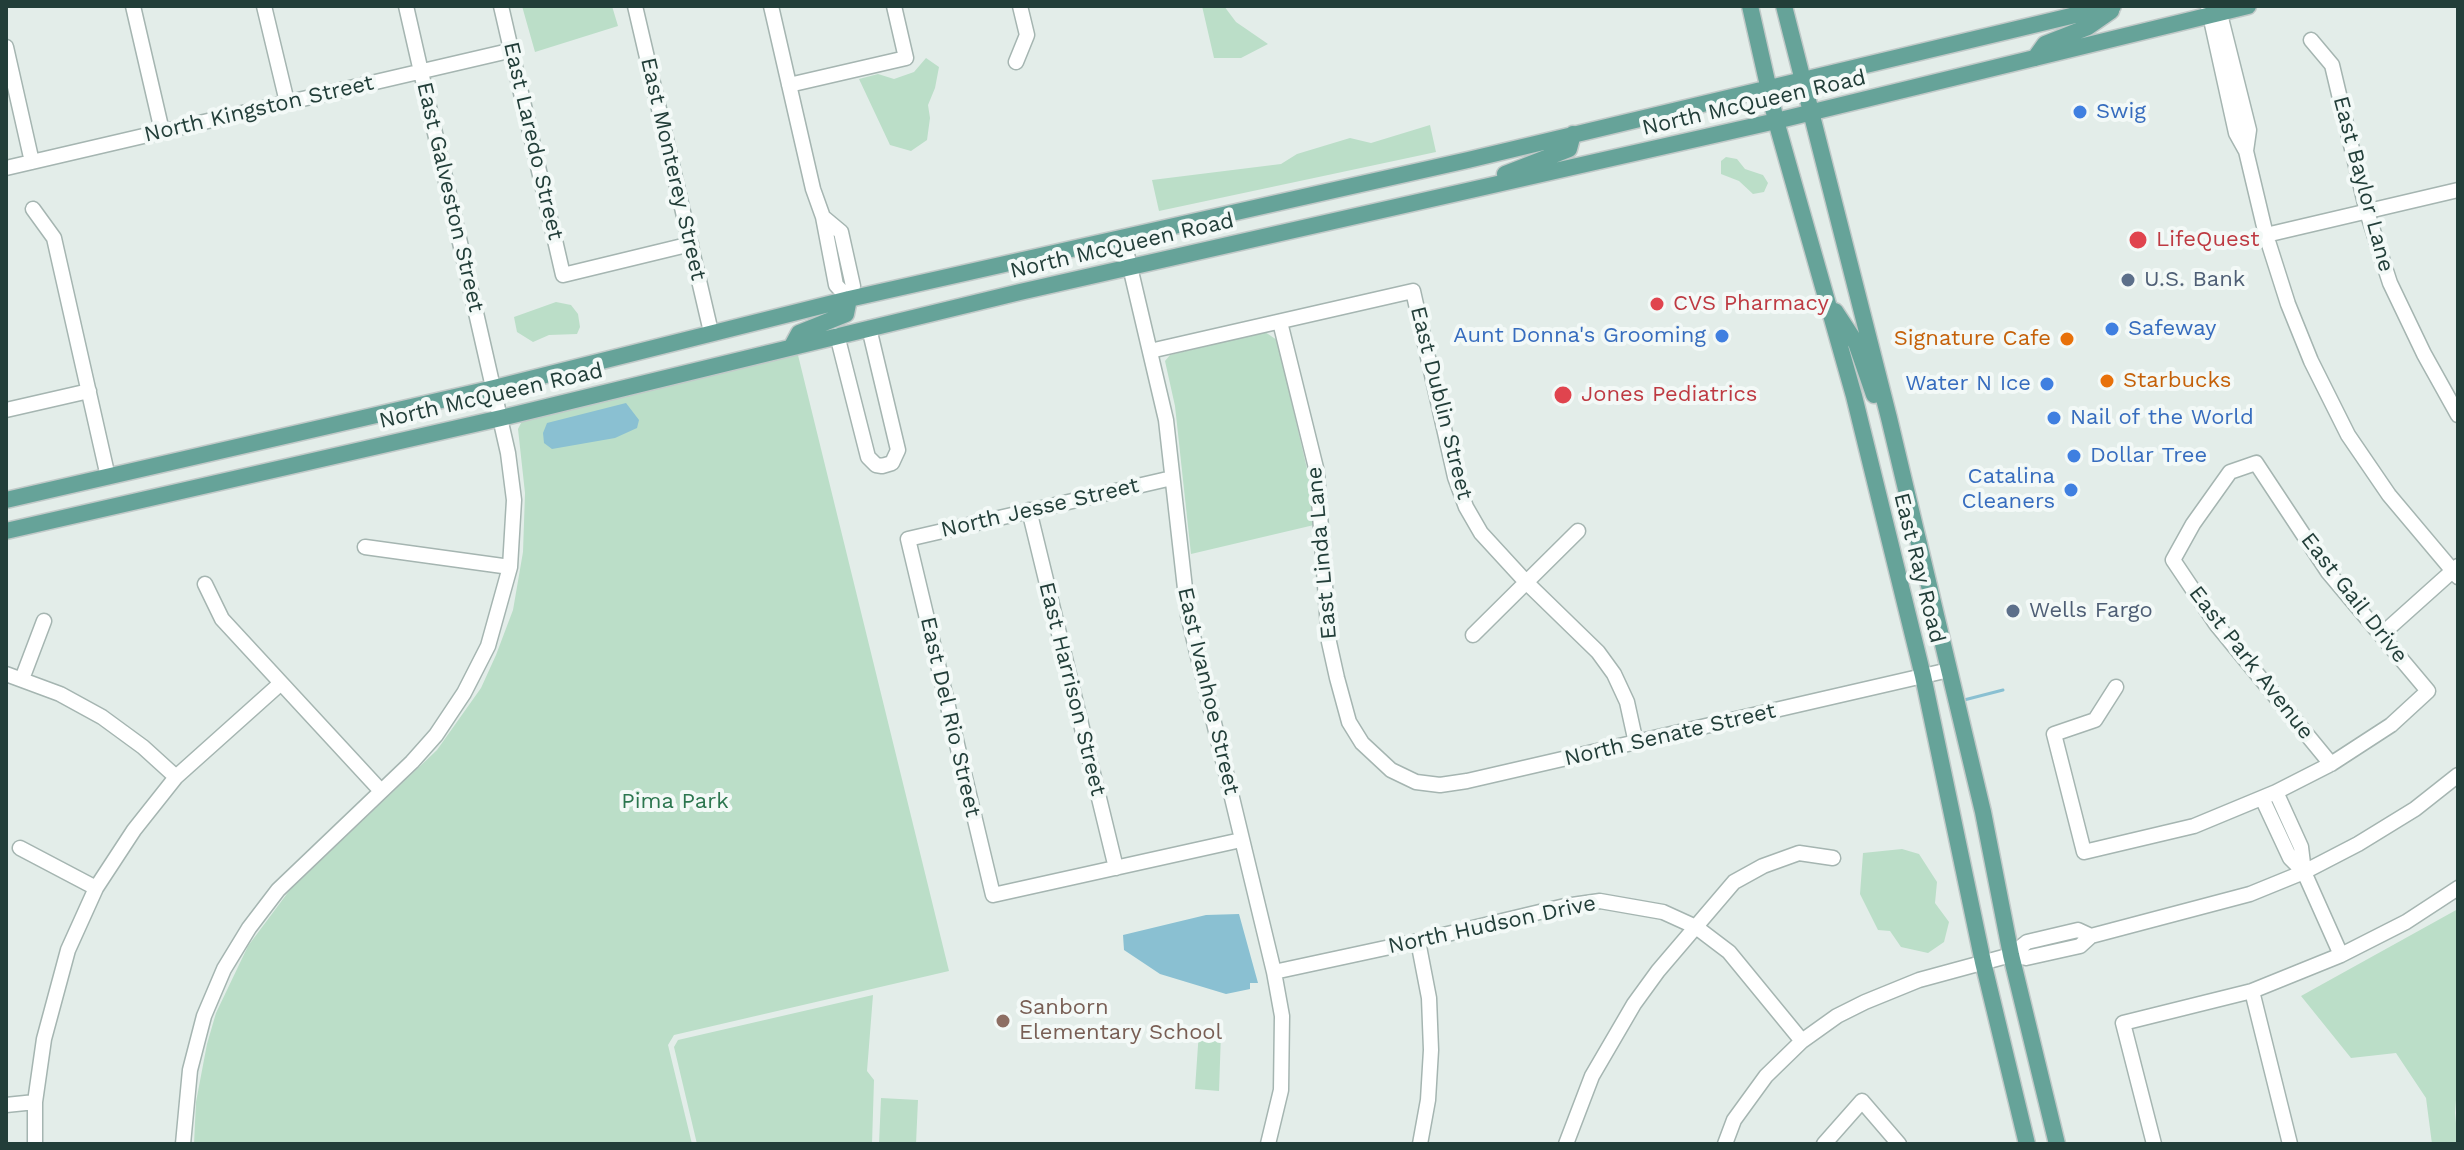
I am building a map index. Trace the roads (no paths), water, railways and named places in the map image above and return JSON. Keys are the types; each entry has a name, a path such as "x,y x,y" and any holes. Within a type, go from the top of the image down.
{"main road":[{"name":"East Ray Road","path":"1750,6 1776,121 1827,299 1923,676 1983,962 2027,1144"},
{"name":"East Ray Road","path":"1784,6 1889,418 1983,812 2011,955 2057,1144"},
{"name":"North McQueen Road","path":"6,500 494,388 849,299 1768,90 2113,6"},
{"path":"2035,58 2045,44 2088,27 2120,6"},
{"name":"North McQueen Road","path":"6,531 501,418 1130,267 1776,121 2035,58 2214,10 2248,6"},
{"path":"1475,190 1504,174 1569,149 1573,134"},
{"path":"792,346 799,333 846,314 849,299"},
{"path":"1827,299 1856,343 1878,408 1883,416 1889,418"}],"street":[{"path":"133,6 162,131"},
{"path":"264,6 287,102"},
{"name":"East Galveston Street","path":"183,1144 190,1070 204,1016 224,969 249,928 278,890 412,762 436,735 464,693 488,646 510,567 514,500 501,418 406,6"},
{"name":"East Laredo Street","path":"501,6 563,275 691,244"},
{"name":"East Monterey Street","path":"635,6 711,332"},
{"path":"771,6 813,189 823,217 841,232 853,286 849,299"},
{"path":"789,85 906,58 894,6"},
{"path":"1016,62 1027,35 1020,6"},
{"path":"2214,10 2236,133 2246,151 2266,235 2288,304 2311,361 2348,435 2389,495 2456,571 2381,635"},
{"name":"East Baylor Lane","path":"2311,40 2332,65 2367,212 2390,283 2458,415"},
{"path":"6,47 32,162"},
{"name":"North Kingston Street","path":"6,168 513,50"},
{"path":"2266,235 2458,190"},
{"path":"33,209 54,238 108,477"},
{"name":"East Ivanhoe Street","path":"1123,237 1166,420 1188,615 1282,1016 1281,1090 1268,1144"},
{"name":"East Dublin Street","path":"1280,322 1413,291 1455,477 1466,507 1481,533 1598,652 1614,674 1627,702 1636,743"},
{"path":"1150,351 1280,322"},
{"name":"East Linda Lane","path":"1280,322 1317,472 1329,642 1337,678 1349,722 1362,743 1391,770"},
{"path":"837,335 868,457 876,465 882,466 892,463 898,450 869,328"},
{"path":"6,410 89,391"},
{"name":"East Park Avenue","path":"2256,463 2230,472 2193,524 2173,560 2216,624 2331,764"},
{"name":"East Gail Drive","path":"2256,463 2328,572 2428,691 2391,725 2331,764"},
{"name":"North Jesse Street","path":"908,539 1172,478"},
{"name":"East Harrison Street","path":"1029,510 1116,868"},
{"path":"1473,635 1578,531"},
{"name":"East Del Rio Street","path":"908,539 993,895 1116,868"},
{"path":"365,547 510,567"},
{"path":"205,584 222,619 381,791"},
{"path":"22,679 44,621"},
{"name":"North Senate Street","path":"1391,770 1416,782 1440,785 1949,670"},
{"path":"6,674 60,694 102,717 143,747 176,777"},
{"path":"35,1144 35,1102 44,1039 68,950 96,888 134,830 176,777 281,683"},
{"path":"2116,687 2095,720 2054,734 2084,852 2194,826 2269,795 2331,764"},
{"path":"1725,1144 1734,1120 1766,1076 1802,1041 1837,1016 1919,980 2011,955 2022,944 2078,930 2091,936 2220,903 2304,872 2415,809 2458,775"},
{"path":"2269,795 2290,858 2304,872 2341,955"},
{"path":"1116,868 1241,840"},
{"path":"20,848 96,888"},
{"path":"1566,1144 1592,1076 1613,1038 1658,971 1734,882 1763,866 1799,853 1833,858"},
{"path":"2154,1144 2123,1023 2252,991 2341,955 2406,922 2458,888"},
{"name":"North Hudson Drive","path":"1274,972 1565,906 1600,901 1663,912 1696,927 1729,952 1802,1041"},
{"path":"1418,941 1429,998 1431,1050 1428,1100 1420,1144"},
{"path":"2252,991 2290,1144"},
{"path":"1824,1144 1862,1101 1899,1144"},
{"path":"6,1105 35,1102"}],"water":[{"path":"626,403 639,420 637,428 615,438 552,449 544,443 543,433 547,423"},
{"path":"1239,914 1258,983 1250,983 1250,989 1226,994 1160,974 1124,950 1123,935 1206,915"}],"waterway":[{"path":"1964,700 2003,690"}],"place":[{"name":"Swig","path":"2080,112"},
{"name":"LifeQuest","path":"2138,240"},
{"name":"U.S. Bank","path":"2128,280"},
{"name":"CVS Pharmacy","path":"1657,304"},
{"name":"Safeway","path":"2112,329"},
{"name":"Aunt Donna's Grooming","path":"1722,336"},
{"name":"Signature Cafe","path":"2067,339"},
{"name":"Starbucks","path":"2107,381"},
{"name":"Water N Ice","path":"2047,384"},
{"name":"Jones Pediatrics","path":"1563,395"},
{"name":"Nail of the World","path":"2054,418"},
{"name":"Dollar Tree","path":"2074,456"},
{"name":"Catalina Cleaners","path":"2071,490"},
{"name":"Wells Fargo","path":"2013,611"},
{"name":"Sanborn Elementary School","path":"1003,1021"}],"park label":[{"name":"Pima Park","path":"675,802"}]}
